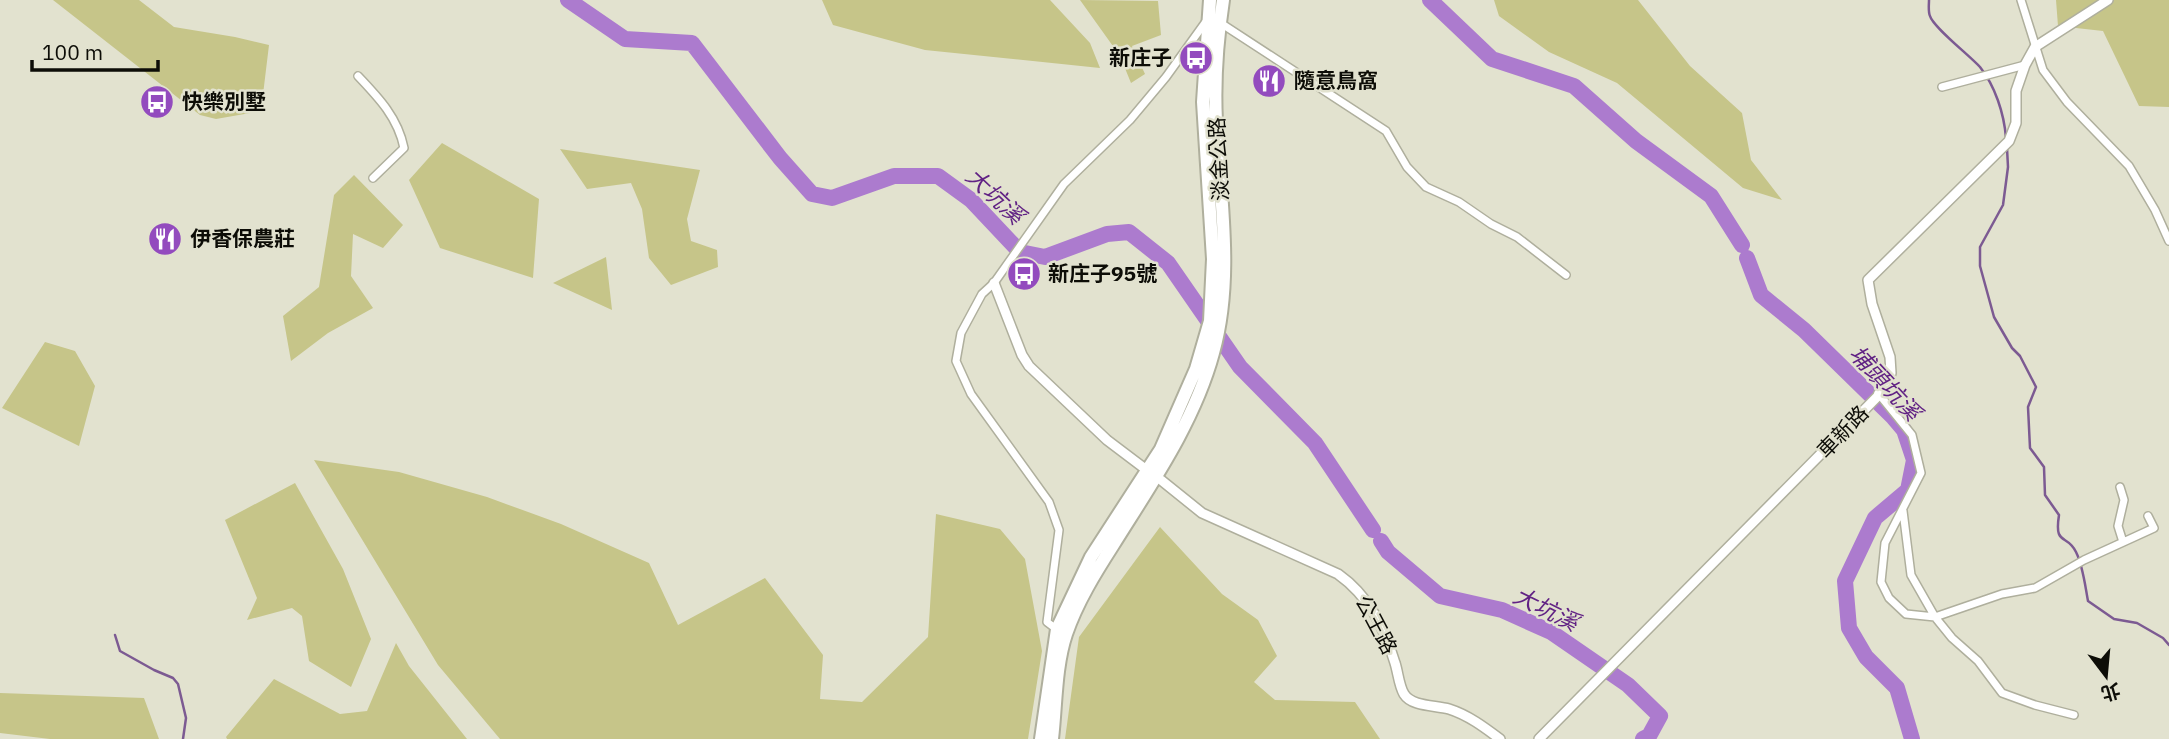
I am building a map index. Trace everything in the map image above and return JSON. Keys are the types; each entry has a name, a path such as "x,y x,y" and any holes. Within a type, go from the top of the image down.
{"main road":[{"name":"淡金公路","path":"1061,632 1144,485 1194,408 1209,349 1225,254 1215,95 1214,21 1210,0"},
{"name":"淡金公路","path":"1214,21 1223,0"},
{"path":"1041,739 1061,632"},
{"path":"1052,739 1061,632"}],"street":[{"path":"2021,0 2043,70 2054,87 2129,166 2155,210 2169,242"},
{"name":"車新路","path":"1539,739 1878,395 1891,373 1890,357 1872,304 1868,280 2006,144 2016,123 2015,91 2035,47 2108,0"},
{"path":"1061,632 1046,622 1059,530 1049,502 971,394 956,361 961,332 982,293 994,283 1063,184 1130,120 1214,21 1386,131 1407,167 1426,187 1442,193 1517,237 1566,275"},
{"path":"1942,87 2025,65"},
{"path":"358,76 386,106 401,130 404,148 373,178"},
{"path":"994,283 1022,355 1029,366 1107,440 1144,468"},
{"path":"1878,395 1912,435 1921,472 1885,543 1881,582 1889,598 1906,614 1935,617 2002,594 2035,588 2074,565 2154,528 2148,516"},
{"name":"公王路","path":"1161,480 1202,513 1338,574 1356,587 1371,607 1394,660 1404,693 1411,700 1449,709 1474,720 1500,739"},
{"path":"2120,487 2124,500 2118,527 2123,542"},
{"path":"1903,511 1911,575 1935,617 1952,638 1978,661 2001,693 2074,715"}],"shaded area":[{"path":"53,0 139,0 174,27 269,45 261,111 216,119 200,115"},
{"path":"822,0 1050,0 1090,43 1100,68 925,50 833,25"},
{"path":"1080,0 1158,1 1161,35 1132,46 1145,74 1131,83 1120,56"},
{"path":"1494,0 1638,0 1690,66 1742,113 1751,160 1782,200 1743,188 1617,83 1549,52 1499,16"},
{"path":"2056,0 2169,0 2169,107 2139,106 2103,31 2058,26"},
{"path":"442,143 539,199 533,278 440,248 409,180"},
{"path":"560,149 700,170 687,219 691,241 717,250 718,267 671,285 649,258 642,209 631,183 587,189"},
{"path":"354,175 403,225 383,248 353,234 351,276 373,308 328,333 291,361 283,316 319,287 334,195"},
{"path":"606,257 612,310 553,283"},
{"path":"45,342 75,351 95,386 79,446 2,408"},
{"path":"314,460 399,472 487,497 561,524 649,563 678,625 765,578 823,655 820,699 862,702 928,637 936,514 1000,529 1025,559 1042,651 1028,739 500,739 438,665"},
{"path":"295,483 343,569 371,639 351,687 309,661 302,616 292,608 247,620 257,598 225,520"},
{"path":"1160,527 1222,594 1258,620 1277,656 1254,682 1275,700 1355,702 1380,739 1065,739 1079,637"},
{"path":"396,643 409,666 467,739 227,739 274,679 340,714 367,711"},
{"path":"0,693 144,698 159,739 50,739 0,733"}],"waterway":[{"name":"大坑溪","path":"568,0 625,39 692,43 780,158 812,194 832,198 894,176 938,176 971,200 1020,252 1045,257 1107,234 1129,232 1168,263 1240,367 1315,443 1373,530"},
{"name":"埔頭坑溪","path":"1430,0 1492,59 1574,86 1636,141 1711,196 1742,245"},
{"path":"1929,0 1929,13 1933,21 1980,67 1990,83 2001,110 2006,138"},
{"path":"2007,148 2008,167 2003,205 1980,247 1980,266 1994,317 2012,348 2020,356 2036,387 2028,407 2030,448 2044,467 2045,495 2059,515 2060,536 2072,546 2078,557 2088,601 2114,619 2137,623 2163,638 2169,645"},
{"name":"埔頭坑溪","path":"1747,258 1761,295 1804,330 1904,430 1914,460 1908,490 1875,518 1845,581 1849,628 1866,657 1897,688 1912,739"},
{"name":"大坑溪","path":"1381,541 1388,552 1440,596 1502,610 1551,632 1628,685 1660,716 1649,736 1643,739"},
{"path":"115,635 120,651 173,678 178,684 186,718 183,739"}],"place":[{"name":"新庄子","path":"1196,58"},
{"name":"隨意鳥窩","path":"1269,81"},
{"name":"快樂別墅","path":"157,102"},
{"name":"伊香保農莊","path":"165,239"},
{"name":"新庄子95號","path":"1024,274"}]}
